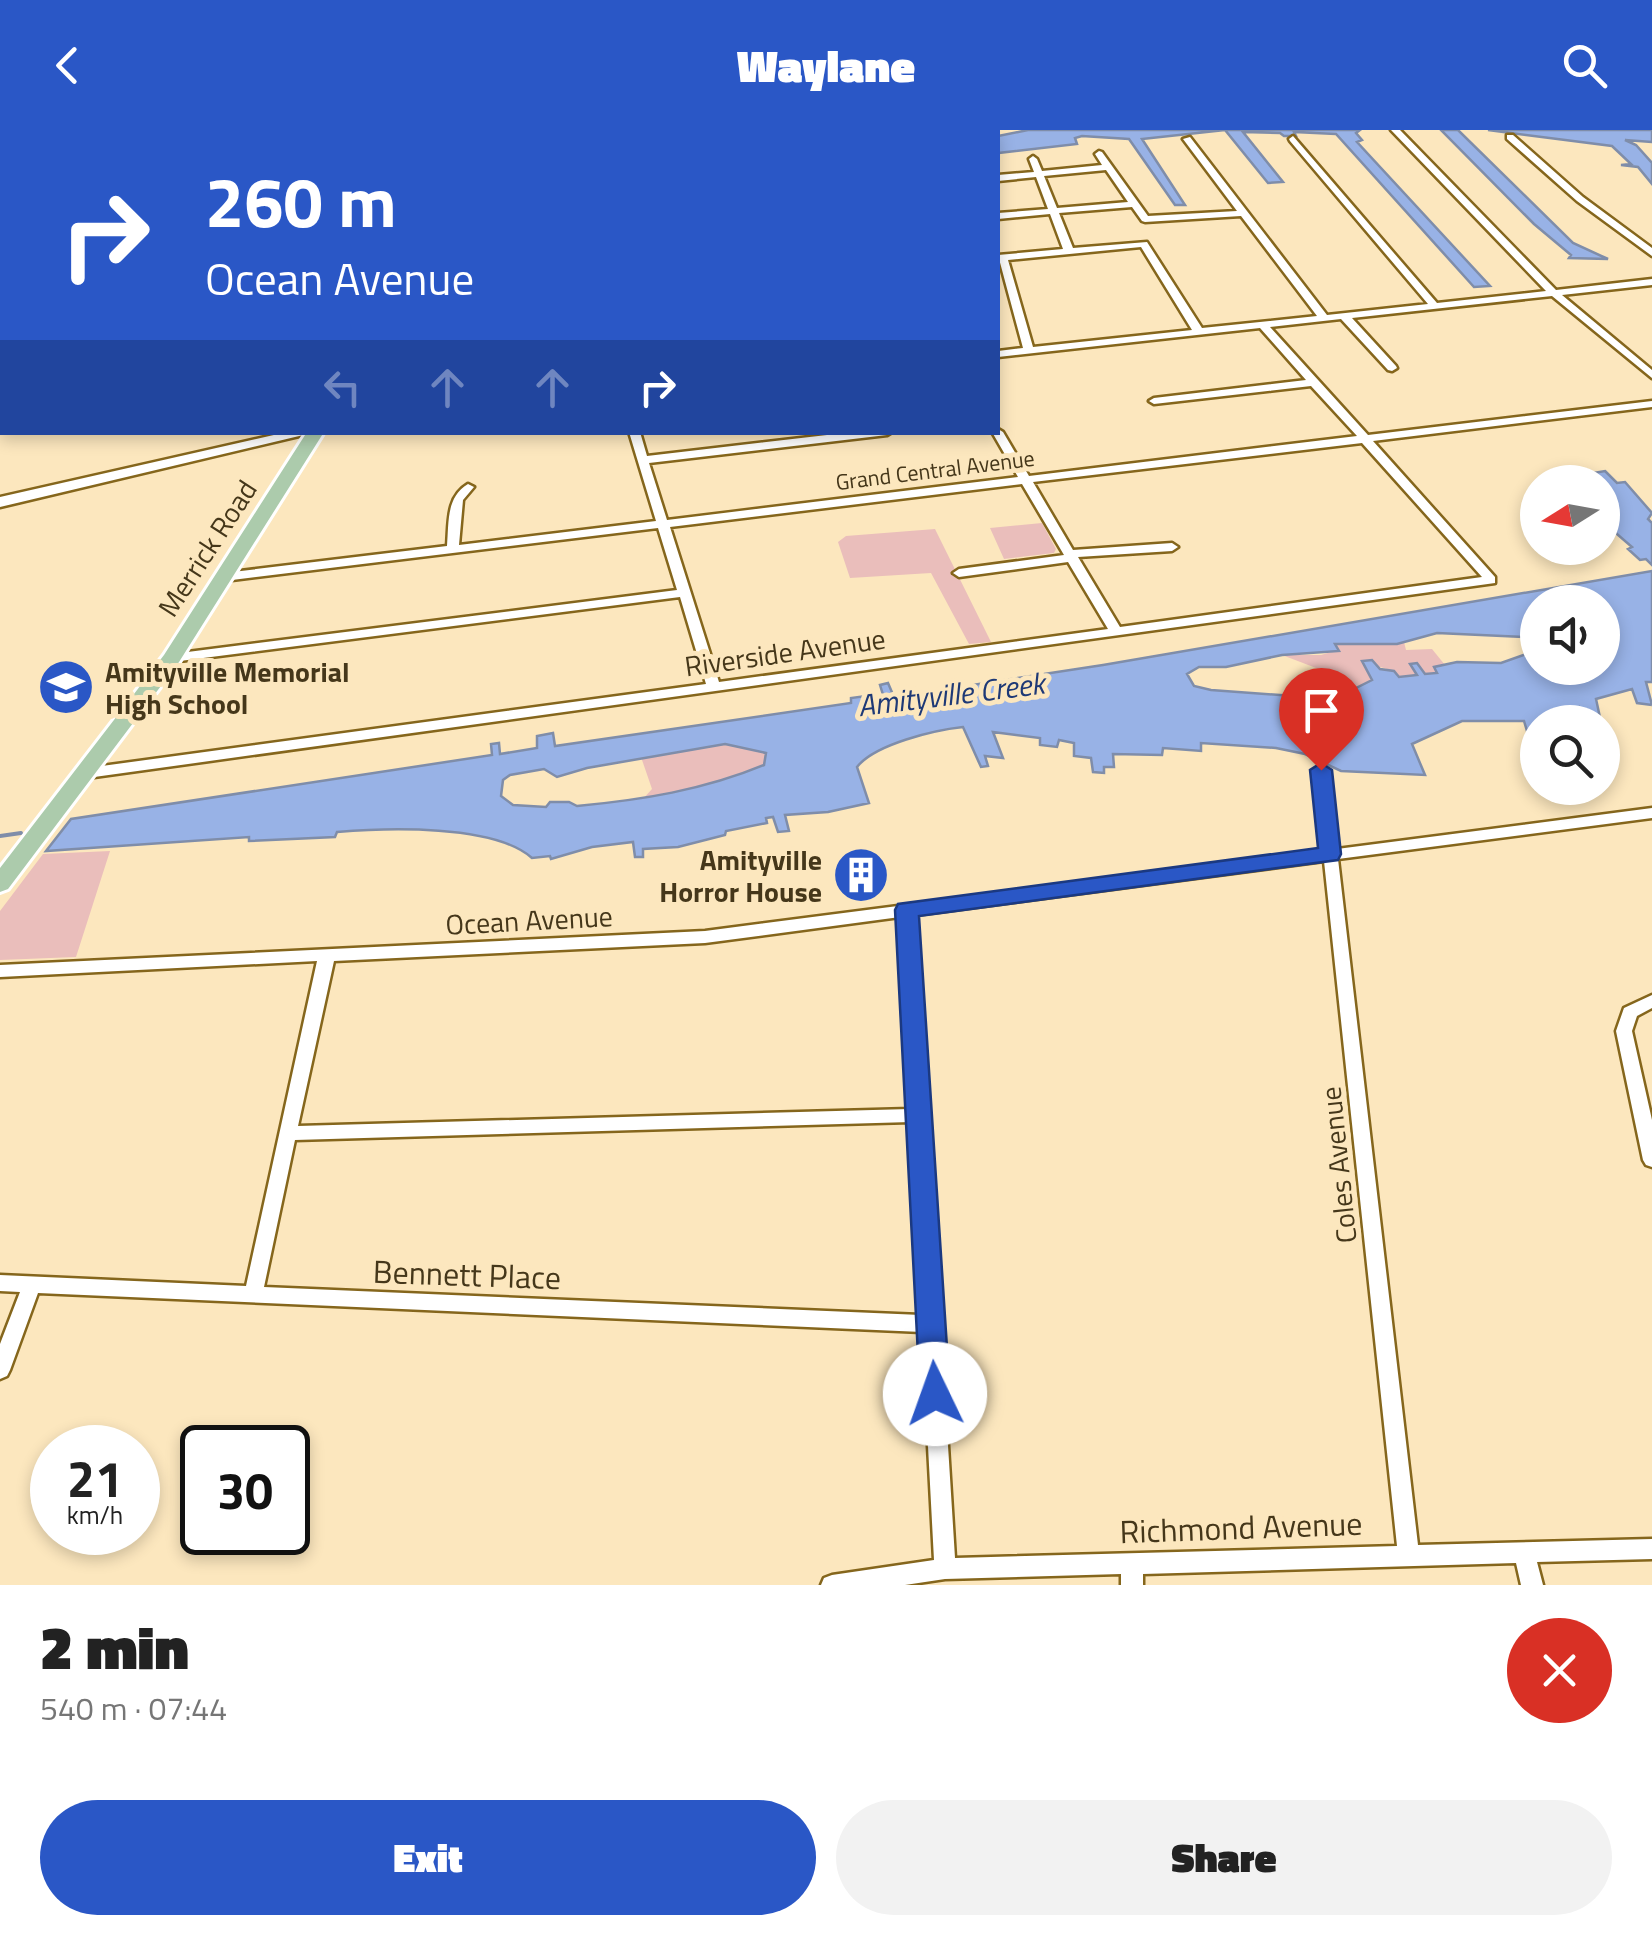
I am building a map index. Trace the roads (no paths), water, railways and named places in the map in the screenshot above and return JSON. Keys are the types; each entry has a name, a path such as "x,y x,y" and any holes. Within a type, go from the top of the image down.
{"main road":[{"path":"0,502 299,435"},
{"name":"Merrick Road","path":"0,884 172,658 310,435"}],"street":[{"path":"1395,130 1554,293 1652,375"},
{"path":"1510,136 1580,199 1652,253"},
{"path":"1187,139 1324,318"},
{"path":"1293,139 1436,306"},
{"path":"1099,154 1145,219 1244,213"},
{"path":"1033,159 1069,251"},
{"path":"1000,178 1108,167"},
{"path":"1000,216 1134,204"},
{"path":"1029,350 1000,258 1144,244 1198,332"},
{"path":"1000,354 1652,282"},
{"path":"1344,316 1392,368"},
{"path":"1263,325 1363,439"},
{"path":"1154,402 1314,382"},
{"name":"Grand Central Avenue","path":"224,577 1652,404"},
{"path":"635,435 714,687"},
{"path":"643,460 861,435"},
{"path":"999,435 1116,632"},
{"name":"Riverside Avenue","path":"87,773 1491,580 1363,439"},
{"path":"453,550 457,499 468,487"},
{"path":"959,574 1071,556 1172,548"},
{"path":"172,658 685,593"},
{"name":"Coles Avenue","path":"1321,770 1408,1554"},
{"name":"Ocean Avenue","path":"0,971 706,937 1652,813"},
{"path":"907,910 944,1570"},
{"path":"253,1294 326,954"},
{"path":"1652,1000 1630,1012 1624,1031 1652,1160"},
{"path":"290,1133 920,1115"},
{"name":"Bennett Place","path":"0,1284 931,1324"},
{"path":"0,1370 32,1284"},
{"name":"Richmond Avenue","path":"832,1585 944,1570 1132,1574 1408,1554 1652,1549"},
{"path":"1524,1550 1532,1585"}],"water":[{"path":"1028,130 1225,130 1142,139 1185,205 1175,205 1129,139 1082,136 1075,138 1077,144 1000,153 1000,136"},
{"path":"1225,130 1360,130 1356,133 1362,140 1357,142 1490,286 1474,287 1336,134 1294,132 1296,136 1284,136 1243,132 1283,182 1268,183"},
{"path":"1441,130 1458,130 1573,243 1608,259 1569,258 1571,255 1534,224"},
{"path":"1488,130 1652,130 1652,142 1625,140 1636,145 1652,163 1652,184 1638,167 1621,165 1631,164 1612,146"},
{"path":"1625,482 1652,513 1648,519 1652,523 1652,565 1628,549 1632,547 1620,537 1620,483"},
{"path":"1652,571 1652,682 1646,682 1652,705 1637,703 1632,689 1596,699 1597,705 1520,705 1520,721 1462,721 1412,744 1425,775 1341,771 1305,754 1276,748 1201,743 1201,751 1163,748 1162,755 1113,754 1114,767 1104,767 1104,773 1093,772 1091,758 1074,756 1074,743 1059,740 1057,747 1040,745 1040,738 993,732 1003,758 985,756 988,766 981,767 963,727 906,740 866,759 857,767 869,803 828,812 785,815 789,831 778,832 773,817 766,818 767,823 678,847 643,849 643,857 635,857 633,842 592,847 551,859 532,858 492,839 410,830 46,851 71,819 492,755 491,744 499,743 500,754 537,748 537,736 553,733 555,746 851,703 851,698 884,698 880,685 888,683 894,697 1520,594 1520,637 1437,633 1397,644 1335,644 1339,651 1282,655 1226,667 1199,667 1187,674 1194,686 1211,690 1334,699 1372,680 1362,661 1372,660 1380,669 1394,671 1399,677 1417,675 1410,664 1417,663 1425,674 1437,673 1434,667 1457,662 1501,663 1520,656 1520,685 1620,685 1620,585 1570,585","holes":["725,744 766,753 764,765 695,787 577,806 569,802 550,802 546,807 513,805 501,796 503,780 510,775 544,769 557,777 587,768"]}],"waterway":[{"name":"Amityville Creek","path":"0,836 21,833"}],"place":[{"name":"Amityville Memorial High School","path":"66,687"},
{"name":"Amityville Horror House","path":"861,875"}]}
